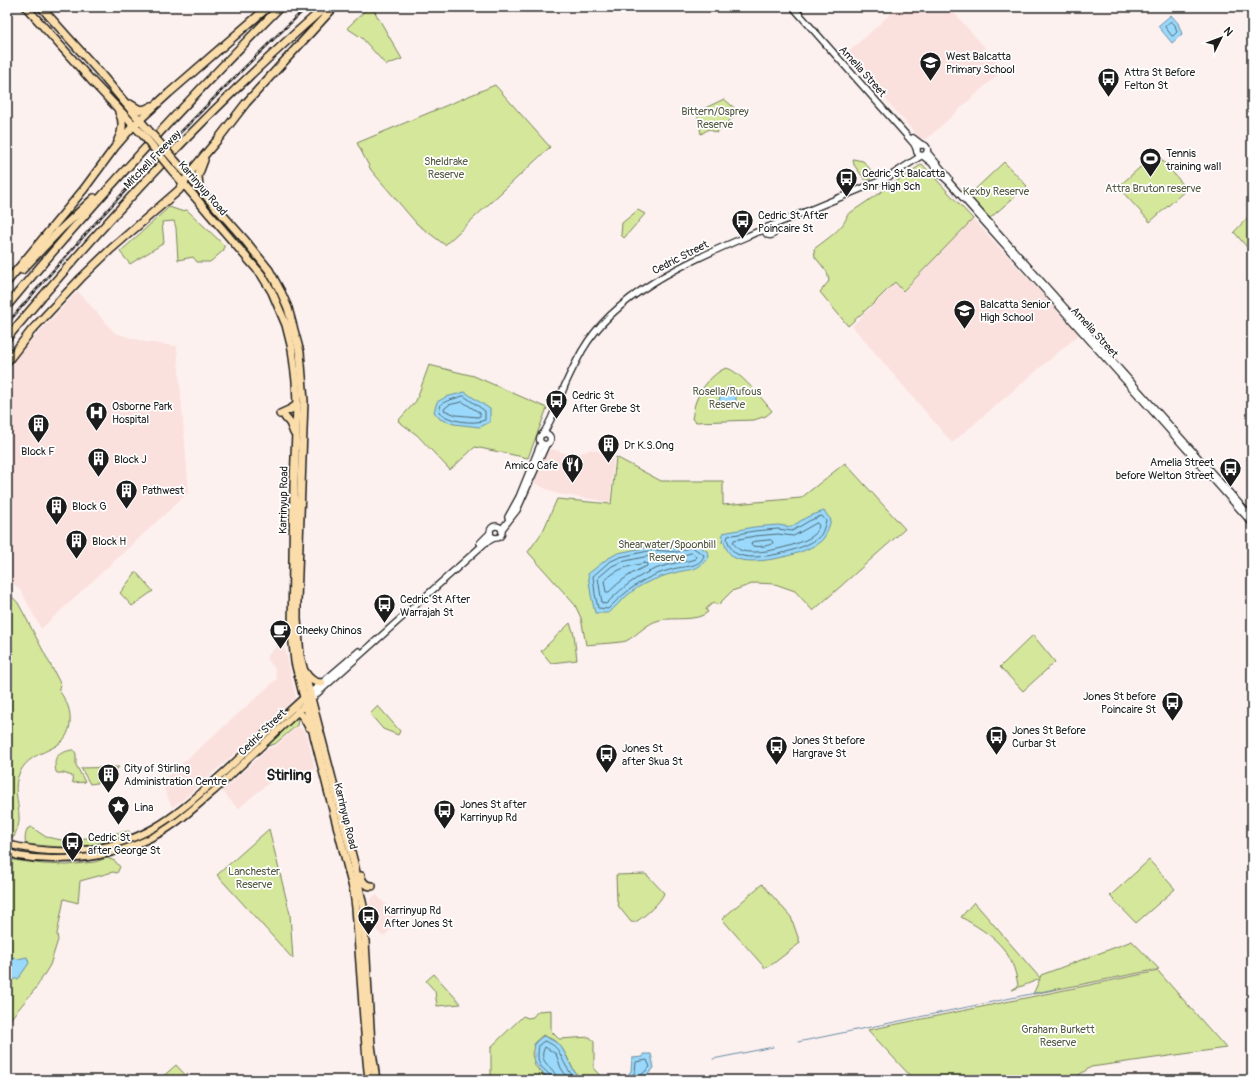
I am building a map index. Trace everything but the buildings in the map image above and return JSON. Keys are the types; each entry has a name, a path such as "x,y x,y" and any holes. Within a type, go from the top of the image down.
{"highway":[{"name":"Karrinyup Road","path":"26,7 91,80 118,107 137,123"},
{"name":"Karrinyup Road","path":"41,7 115,90 171,169 251,262 272,292 286,325 292,348 297,405 292,634 295,662 308,699 354,863 362,906 371,1045 376,1080"},
{"path":"7,282 84,188 114,147 169,93 268,7"},
{"name":"Mitchell Freeway","path":"7,306 112,184 201,88 280,7"},
{"name":"Mitchell Freeway","path":"7,338 82,249 148,177 223,102 325,7"},
{"path":"7,362 31,331 81,278 111,249 170,198 183,184 246,103 334,7"},
{"path":"91,80 100,72"},
{"path":"115,90 130,104 140,110 151,107 169,93"},
{"path":"114,147 122,130 122,118 118,107"},
{"name":"Karrinyup Road","path":"146,134 177,162 269,270 281,292 290,315 300,352 304,407 297,619 300,655 315,740 354,892 369,1080"},
{"path":"199,187 198,176 212,146"},
{"path":"7,286 81,210 112,184"},
{"path":"170,198 181,193 186,194 207,210"},
{"path":"269,270 265,271 264,274 272,292"},
{"path":"296,437 290,423 282,415 297,405"},
{"path":"303,667 310,679 314,682 322,683"},
{"path":"298,712 307,723 315,740"},
{"path":"354,863 360,872 363,883 372,886"},
{"path":"362,1006 365,1006 366,1004 367,983"}],"main road":[{"name":"Amelia Street","path":"793,7 921,153 1252,518"},
{"name":"Amelia Street","path":"798,7 912,136 922,145 926,146 921,153"},
{"name":"Cedric Street","path":"543,444 540,438 550,423 570,374 582,351 601,324 609,318 613,312 669,273 749,236 765,232 768,227 773,229 792,218 887,178 906,166 921,153 919,146 922,145"},
{"name":"Amelia Street","path":"921,153 949,182 1252,523"},
{"name":"Cedric Street","path":"765,232 770,236 773,235 773,229"},
{"name":"Cedric Street","path":"501,527 517,510 543,444 550,441 550,423"},
{"path":"543,434 550,436"},
{"name":"Cedric Street","path":"492,535 491,529 494,526 501,527"},
{"name":"Cedric Street","path":"492,535 498,538 501,536 503,533 501,527"},
{"name":"Cedric Street","path":"7,852 19,856 43,859 91,858 117,852 146,840 176,824 308,699 456,569 492,535"},
{"name":"Cedric Street","path":"262,742 298,712 322,683 492,535"},
{"name":"Cedric Street","path":"7,844 20,848 62,852 89,850 114,844 139,835 172,817 225,776"}],"shaded area":[{"name":"West Balcatta Primary School","path":"898,7 949,7 1004,69 927,139 920,139 846,54"},
{"name":"Balcatta Senior High School","path":"973,219 1080,334 952,443 852,326 895,283 903,292"},
{"name":"Osborne Park Hospital","path":"78,291 115,333 146,342 177,346 189,492 41,629 21,591 7,578 7,372 23,349"},
{"path":"553,449 565,453 581,453 591,449 614,456 610,502 557,494 534,483 547,452"},
{"path":"283,639 296,697 274,719 180,802 172,807 161,782 277,679 274,667 266,659"},
{"path":"296,727 301,728 307,735 315,769 292,774 283,771 238,809 222,791 269,748 276,746"},
{"path":"376,894 401,921 383,937 370,924 370,900"}],"green space":[{"path":"369,7 372,7 402,59 386,65 362,38 347,28"},
{"name":"Sheldrake Reserve","path":"495,85 550,147 445,245 417,224 371,170 357,143"},
{"name":"Bittern/Osprey Reserve","path":"724,99 739,112 716,133 709,129 701,134 697,112"},
{"name":"Attra Bruton reserve","path":"1156,153 1187,189 1150,222 1118,187"},
{"path":"853,159 863,161 876,176 866,181 854,165"},
{"name":"Kexby Reserve","path":"1004,162 1027,186 989,219 968,196"},
{"path":"922,164 973,219 903,291 895,282 848,326 820,292 829,281 827,272 815,257 814,249 839,229 846,220 847,215"},
{"path":"169,207 181,211 187,210 224,245 224,250 210,262 197,262 193,257 178,260 176,228 174,221 162,222 164,243 130,264 120,252"},
{"path":"638,210 645,214 624,238 621,235 622,223"},
{"path":"1252,213 1252,253 1234,232"},
{"path":"429,365 474,376 547,408 528,458 475,447 450,470 417,435 398,421 416,401"},
{"name":"Rosella/Rufous Reserve","path":"726,368 744,380 772,411 766,416 754,420 696,422 692,419 695,403 701,391 712,377"},
{"name":"Shearwater/Spoonbill Reserve","path":"616,457 661,481 723,481 723,505 801,498 845,463 905,529 813,611 795,591 775,584 755,583 732,591 718,605 714,602 706,609 708,612 698,617 660,620 646,626 626,641 586,645 581,618 575,605 528,552 543,531 557,499 611,504"},
{"path":"136,572 153,591 132,606 120,593"},
{"path":"7,591 18,603 61,685 59,690 68,706 70,714 70,724 67,734 62,741 56,746 33,758 20,772 16,783 19,822 14,837 7,837"},
{"path":"570,623 574,634 577,660 551,663 541,651"},
{"path":"1033,635 1055,662 1023,691 1000,667"},
{"path":"378,706 400,731 398,735 383,729 370,714"},
{"path":"298,717 297,726 275,744 268,746 268,744 292,719"},
{"path":"74,750 76,754 76,765 85,782 73,783 72,776 56,772 55,762 57,756"},
{"path":"119,767 104,782 90,784 81,768"},
{"path":"31,827 46,837 67,841 79,839 80,847 58,847 27,844 25,839 27,829"},
{"name":"Lanchester Reserve","path":"269,829 290,914 293,959 217,875"},
{"path":"129,831 129,836 81,847 80,839"},
{"path":"7,857 14,860 43,864 67,865 95,862 107,858 115,861 120,867 117,873 113,872 80,881 78,903 64,899 57,934 58,940 50,965 36,988 7,1023"},
{"path":"1149,860 1175,889 1136,923 1110,896"},
{"path":"645,874 664,893 660,900 648,912 636,922 631,922 619,907 617,901 616,875"},
{"path":"762,884 791,917 800,943 765,968 722,919"},
{"path":"974,902 1040,978 1041,975 1132,941 1159,969 1033,994 1040,979 1012,990 1018,986 1015,973 1006,952 982,930 961,917"},
{"name":"Graham Burkett Reserve","path":"1158,971 1226,1048 1091,1067 1071,1080 914,1080 868,1030"},
{"path":"434,974 461,1004 437,1006 435,991 426,981"},
{"path":"551,1010 551,1031 559,1039 590,1037 594,1042 594,1069 604,1080 581,1080 575,1073 561,1047 543,1035 535,1042 532,1054 535,1066 549,1080 491,1080 491,1047 523,1016 528,1018 533,1017 538,1011"},
{"path":"176,1065 190,1080 159,1080"}],"water":[{"path":"1171,15 1178,23 1182,34 1172,43 1158,26"},
{"path":"729,386 736,394 736,402 728,406 718,403 721,394"},
{"path":"465,392 490,409 490,422 480,427 454,424 440,419 434,412 437,402 446,397"},
{"path":"824,511 831,520 823,539 806,550 794,554 767,560 743,560 733,557 725,546 724,541 722,543 723,533 754,527 778,525 791,527 807,517"},
{"path":"692,543 708,552 709,557 700,566 648,582 632,592 609,613 595,613 588,574 607,559 618,553 653,546 676,548"},
{"path":"12,957 18,959 27,957 29,963 18,979 10,979 12,969 7,964 9,959"},
{"path":"543,1036 560,1045 573,1069 581,1080 549,1080 536,1064 534,1057 535,1043"},
{"path":"643,1054 651,1054 654,1068 642,1080 624,1080 631,1071 632,1058 643,1057"}],"waterway":[{"path":"798,1042 1055,989"},
{"path":"713,1059 773,1047"}],"railway":[{"path":"7,324 99,219 201,111 307,7"}],"place":[{"name":"West Balcatta Primary School","path":"930,82"},
{"name":"Attra St Before Felton St","path":"1108,98"},
{"name":"Tennis training wall","path":"1151,178"},
{"name":"Cedric St Balcatta Snr High Sch","path":"846,198"},
{"name":"Cedric St After Poincaire St","path":"743,240"},
{"name":"Balcatta Senior High School","path":"965,330"},
{"name":"Cedric St After Grebe St","path":"556,420"},
{"name":"Osborne Park Hospital","path":"96,432"},
{"name":"Block F","path":"38,444"},
{"name":"Dr K.S.Ong","path":"609,464"},
{"name":"Block J","path":"99,478"},
{"name":"Amico Cafe","path":"573,484"},
{"name":"Amelia Street before Welton Street","path":"1230,488"},
{"name":"Pathwest","path":"126,510"},
{"name":"Block G","path":"56,526"},
{"name":"Block H","path":"77,560"},
{"name":"Cedric St After Warrajah St","path":"384,624"},
{"name":"Cheeky Chinos","path":"280,650"},
{"name":"Jones St before Poincaire St","path":"1172,722"},
{"name":"Jones St Before Curbar St","path":"997,756"},
{"name":"Jones St before Hargrave St","path":"776,766"},
{"name":"Jones St after Skua St","path":"606,774"},
{"name":"City of Stirling Administration Centre","path":"109,794"},
{"name":"Lina","path":"118,826"},
{"name":"Jones St after Karrinyup Rd","path":"444,830"},
{"name":"Cedric St after George St","path":"73,862"},
{"name":"Karrinyup Rd After Jones St","path":"369,936"}],"district":[{"name":"Stirling","path":"289,775"}]}
